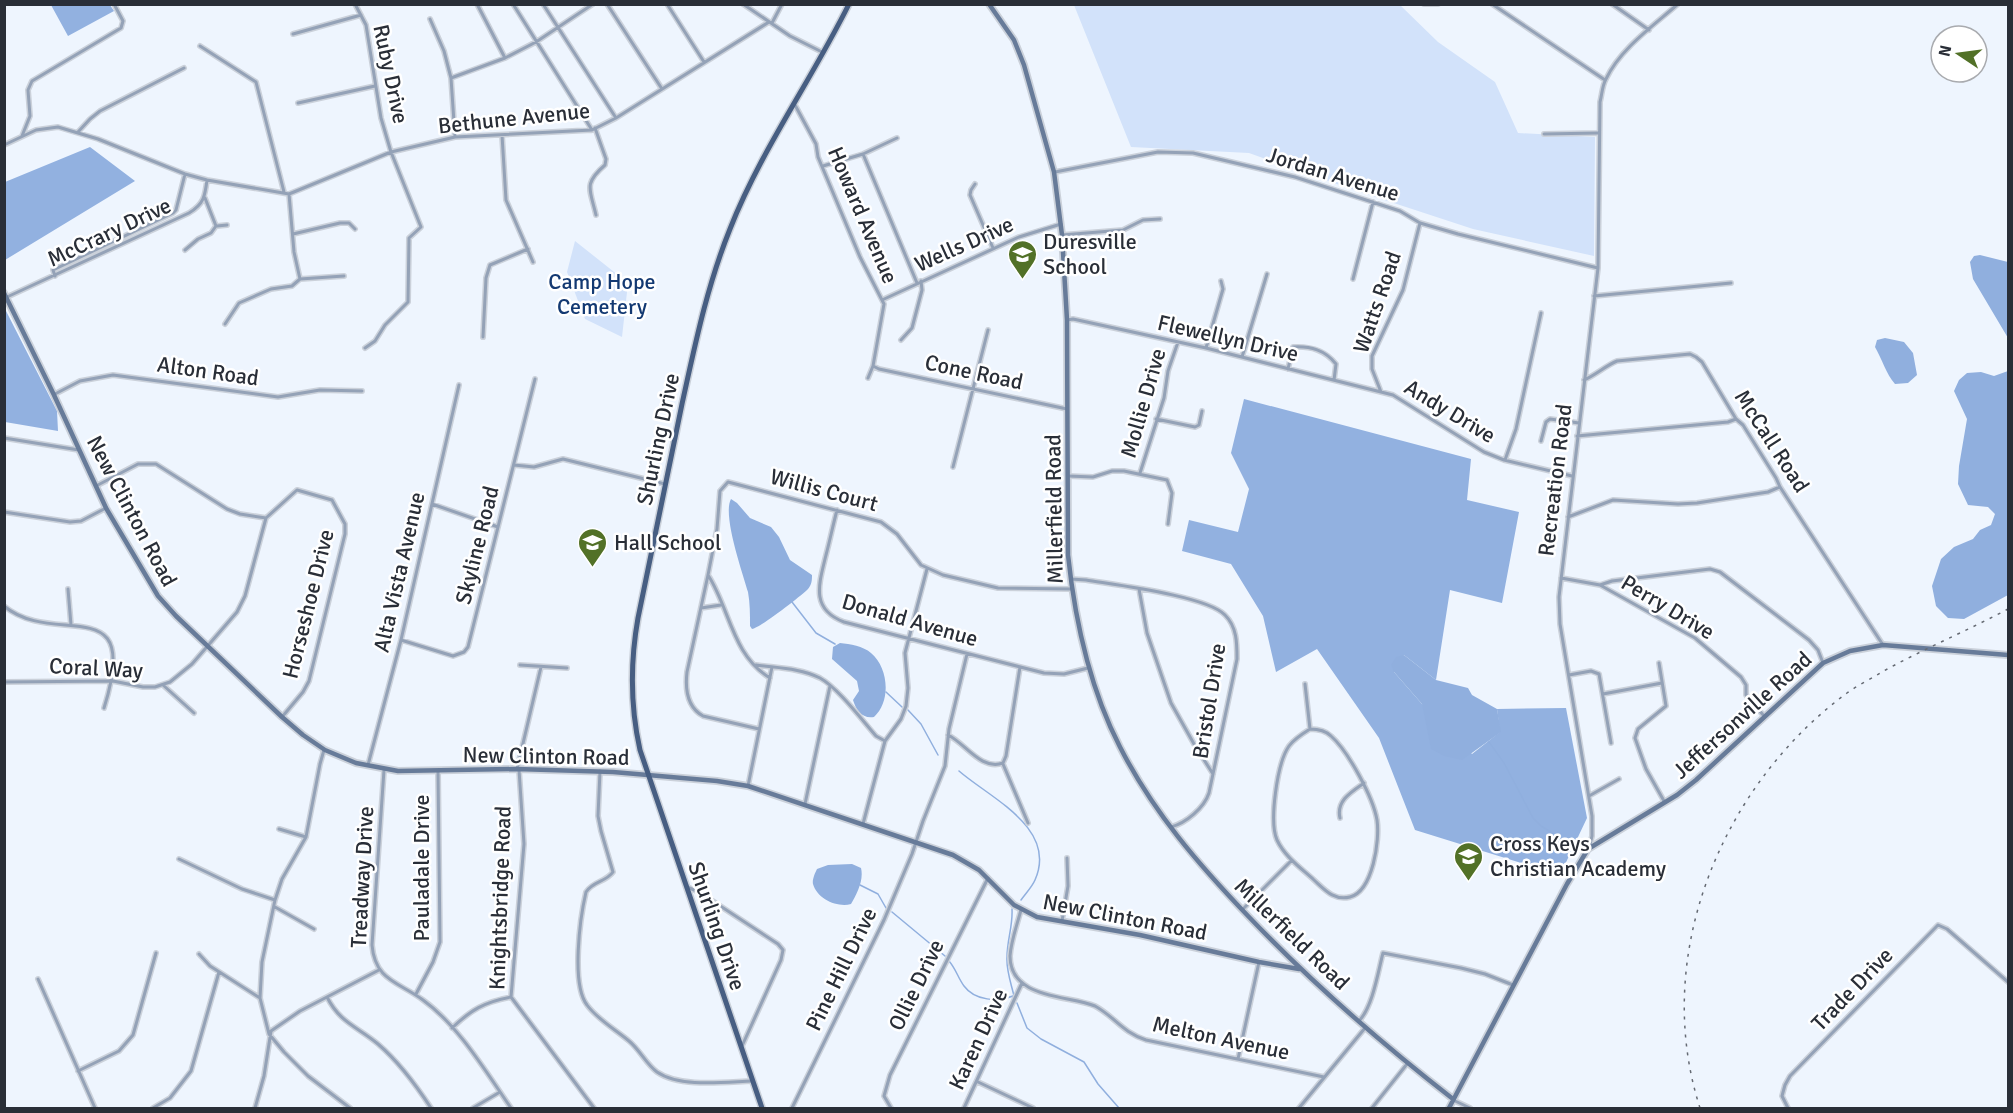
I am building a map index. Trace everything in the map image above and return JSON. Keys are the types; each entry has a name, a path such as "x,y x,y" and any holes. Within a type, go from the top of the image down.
{"main road":[{"name":"Shurling Drive","path":"762,1108 648,775 633,718 632,655 665,484 705,302 720,256 746,193 849,4"},
{"name":"Millerfield Road","path":"989,4 1014,40 1024,65 1054,172 1061,224 1067,320 1067,530 1071,579 1088,668 1104,712 1138,780 1170,828 1199,863 1299,969 1407,1064 1453,1099"},
{"name":"New Clinton Road","path":"6,295 106,508 158,596 282,717 325,750 384,770 600,771 678,776 748,786 864,824 963,860 988,877 1021,910 1037,917 1140,935 1299,969"},
{"name":"Jeffersonville Road","path":"1449,1108 1588,849 1677,795 1711,768 1823,663 1850,651 1883,645 2008,655"}],"street":[{"path":"22,136 30,116 28,90 32,81 121,28 123,21 114,4"},
{"name":"Ruby Drive","path":"355,4 366,25 381,118 391,152 421,227 409,238 408,302 385,325 375,341 365,348"},
{"path":"477,4 505,58"},
{"path":"513,4 594,129 606,159 605,165 591,176 589,184 596,215"},
{"path":"543,4 616,118"},
{"path":"451,78 505,58 536,42 593,4"},
{"path":"607,4 662,89"},
{"path":"668,4 704,62"},
{"path":"743,4 790,36 822,52"},
{"path":"770,22 782,4"},
{"path":"1424,4 1438,4"},
{"path":"1492,4 1605,80 1624,53 1678,4"},
{"path":"1612,4 1649,30"},
{"path":"293,34 361,15"},
{"path":"430,19 444,51 451,78 455,137"},
{"name":"Bethune Avenue","path":"290,194 391,152 455,137 594,129 616,118 770,22"},
{"path":"200,46 256,82 284,192"},
{"path":"78,132 100,111 184,68"},
{"name":"Recreation Road","path":"1588,849 1592,825 1560,624 1560,578 1598,268 1599,113 1605,80"},
{"path":"298,103 375,86"},
{"name":"Howard Avenue","path":"794,104 816,144 823,167 860,257 884,307 873,366 868,378"},
{"path":"4,146 46,127 58,127 78,132 185,174 290,194 294,252 300,279"},
{"path":"1544,134 1599,133"},
{"path":"502,135 506,200 533,262"},
{"path":"823,167 863,154 897,138"},
{"name":"Jordan Avenue","path":"1054,172 1138,155 1178,151 1211,156 1288,175 1373,202 1400,211 1420,223 1598,268"},
{"path":"863,154 922,290 912,328 901,340"},
{"path":"55,276 53,270 173,213 176,210 185,174"},
{"path":"207,180 205,198 216,226"},
{"path":"975,184 970,190 970,195 993,248"},
{"name":"McCrary Drive","path":"6,295 55,276 189,213 205,198"},
{"path":"1353,279 1373,202"},
{"path":"1062,236 1122,230 1143,220 1160,219"},
{"path":"293,234 340,223 349,223 354,230"},
{"name":"Watts Road","path":"1381,392 1372,369 1372,356 1403,290 1420,223"},
{"name":"Wells Drive","path":"882,300 993,248 1037,230 1061,224"},
{"path":"184,250 198,238 211,233 216,226 227,225"},
{"path":"483,337 486,278 490,265 528,249"},
{"path":"1242,357 1267,274"},
{"path":"225,324 239,303 271,289 292,286 300,279 344,276"},
{"path":"1206,348 1223,290 1221,281"},
{"path":"1594,296 1731,283"},
{"path":"1504,460 1516,429 1541,314"},
{"name":"Flewellyn Drive","path":"1067,320 1073,319 1206,348 1381,392"},
{"path":"953,467 988,330"},
{"name":"Mollie Drive","path":"1140,473 1164,398 1168,371 1178,342"},
{"path":"1288,369 1293,347 1315,349 1329,355 1336,364 1334,380"},
{"name":"McCall Road","path":"1583,380 1617,361 1690,354 1702,362 1736,419 1743,425 1780,487 1883,645"},
{"name":"Cone Road","path":"873,366 1068,409"},
{"name":"Alton Road","path":"54,395 80,381 113,375 278,397 320,390 362,391"},
{"name":"Skyline Road","path":"401,639 453,656 464,652 468,647 535,379"},
{"name":"Alta Vista Avenue","path":"368,766 401,639 459,385"},
{"name":"Andy Drive","path":"1381,392 1403,399 1471,445 1504,460 1572,476"},
{"path":"1156,418 1195,427 1199,425 1202,411"},
{"path":"1541,441 1546,422 1550,419 1579,423"},
{"path":"1577,436 1728,422 1736,419"},
{"path":"4,438 79,450"},
{"path":"514,465 534,467 563,459 665,484"},
{"path":"96,486 138,464 156,464 227,509 266,518 243,602 234,617 207,646"},
{"path":"1068,476 1093,477 1118,470 1164,479 1170,485 1172,498 1168,524"},
{"name":"Willis Court","path":"708,575 717,529 720,491 726,483 735,483 885,524 897,534 917,561 927,569"},
{"path":"1567,517 1573,517 1613,500 1697,503 1768,492 1780,487"},
{"name":"Horseshoe Drive","path":"266,518 297,490 332,500 345,524 342,550 309,681 303,692 282,717"},
{"path":"432,504 498,527"},
{"path":"4,512 70,522 81,521 106,508"},
{"name":"Donald Avenue","path":"837,510 819,584 819,595 823,606 837,619 1020,668 1059,674 1088,668"},
{"path":"864,824 885,741 901,719 907,702 905,659 908,639 927,569 998,588 1072,589"},
{"path":"1600,585 1612,581 1710,569 1720,572 1804,636 1818,650 1823,663"},
{"path":"708,575 715,586 721,605 742,650 759,670 770,678"},
{"path":"708,575 686,678 687,694 690,703 703,716 759,729"},
{"name":"Perry Drive","path":"1560,578 1600,585 1695,638 1741,677 1746,685 1746,695 1764,716"},
{"name":"Bristol Drive","path":"1071,579 1206,603 1225,614 1233,628 1237,640 1237,659 1209,793 1201,807 1181,823 1170,828"},
{"path":"68,589 71,624"},
{"path":"1139,590 1148,633 1171,703 1214,774"},
{"path":"701,608 721,605"},
{"path":"4,606 14,614 32,621 71,624 96,629 106,638 113,654 113,681 104,708"},
{"name":"Coral Way","path":"4,682 113,681 143,687 163,685 181,674 207,646"},
{"name":"Pine Hill Drive","path":"792,1108 884,920 942,777 947,756 948,735 968,654"},
{"path":"1659,663 1666,706 1638,729 1635,738 1646,769 1664,801"},
{"path":"754,664 807,673 823,680 876,736 885,741"},
{"path":"520,665 567,668"},
{"name":"Knightsbridge Road","path":"541,667 518,769 524,844 511,997 594,1108"},
{"path":"748,786 772,667"},
{"path":"1020,668 1003,763 1028,823"},
{"path":"1569,675 1598,672 1611,743"},
{"path":"1603,694 1662,683"},
{"path":"1305,684 1310,729"},
{"path":"163,685 194,713"},
{"path":"805,804 830,686"},
{"path":"1310,729 1318,729 1330,735 1340,745 1364,783 1377,818 1375,856 1366,884 1362,889 1349,897 1333,896 1292,860 1282,849 1276,837 1273,811 1284,757 1289,746 1301,734 1310,729"},
{"path":"948,735 957,738 984,762 998,765 1003,763"},
{"path":"255,1108 264,1076 269,1034 260,998 262,962 275,900 282,879 306,837 320,764 325,750"},
{"name":"Treadway Drive","path":"384,770 372,945 374,958 379,970 394,984 416,994 452,1028 482,1064 511,1108"},
{"name":"Pauladale Drive","path":"416,994 438,952 440,942 438,771"},
{"path":"600,771 598,816 600,831 613,872 611,876 593,884 586,892 578,970 581,994 587,1006 632,1043 657,1072 686,1082 752,1081"},
{"path":"1589,796 1619,779"},
{"path":"1340,818 1339,809 1344,798 1364,783"},
{"path":"279,829 306,837"},
{"path":"1061,922 1068,886 1067,858"},
{"path":"179,859 242,889 275,900"},
{"path":"1242,910 1292,860"},
{"name":"Ollie Drive","path":"891,1108 884,1096 890,1075 988,877"},
{"path":"687,887 699,892 778,944 783,950 781,960 741,1047"},
{"path":"274,907 314,930"},
{"path":"1021,910 1010,958 1014,972 1022,983"},
{"name":"Trade Drive","path":"1788,1108 1782,1096 1790,1076 1938,925 1947,929 2008,982"},
{"path":"1359,1021 1373,992 1383,953 1386,952 1485,974 1513,986"},
{"path":"78,1071 119,1051 133,1035 156,953"},
{"path":"199,954 205,963 260,998"},
{"path":"1238,1059 1259,962"},
{"path":"269,1034 282,1022 379,970"},
{"path":"153,1108 170,1098 191,1071 219,972"},
{"path":"38,979 94,1108"},
{"name":"Melton Avenue","path":"1022,983 1042,993 1095,1006 1103,1010 1128,1033 1138,1038 1324,1077"},
{"name":"Karen Drive","path":"964,1108 1022,983"},
{"path":"327,997 338,1015 378,1044 406,1073 431,1108"},
{"path":"452,1028 473,1009 486,1003 511,997"},
{"path":"1299,1108 1365,1028"},
{"path":"269,1034 299,1068 350,1108"},
{"path":"1372,1108 1407,1064"},
{"path":"977,1082 1033,1108"},
{"path":"473,1108 500,1092"},
{"path":"1453,1099 1470,1108"}],"green space":[{"path":"1074,5 1400,5 1438,42 1495,82 1518,133 1595,137 1594,256 1473,229 1249,153 1131,147"},
{"name":"Camp Hope Cemetery","path":"575,241 628,283 622,337 585,319 567,272"}],"shaded area":[{"path":"51,5 110,5 114,11 68,36"},
{"path":"90,147 135,181 5,260 5,182"},
{"path":"1980,255 2008,262 2008,338 1973,279 1970,262 1974,256"},
{"path":"5,309 57,411 58,431 5,422"},
{"path":"1885,338 1904,342 1913,353 1917,375 1908,383 1895,384 1887,371 1875,347 1877,340"},
{"path":"2008,371 2008,595 1964,619 1948,618 1936,606 1932,586 1941,559 1954,547 1973,539 1980,530 1991,525 1995,514 1988,507 1968,505 1958,484 1967,419 1954,391 1959,380 1967,373 1981,372 1994,376"},
{"path":"1244,399 1471,459 1467,500 1519,512 1502,603 1450,590 1436,680 1404,655 1394,672 1472,754 1500,732 1497,709 1566,708 1587,818 1560,875 1415,830 1379,738 1317,649 1276,672 1263,616 1231,564 1182,551 1189,520 1238,532 1249,489 1231,453"},
{"path":"731,499 750,518 771,527 779,537 790,560 812,575 810,585 804,593 752,629 748,592 731,531 729,507"},
{"path":"840,643 868,651 877,659 881,667 886,685 885,694 883,703 874,717 866,717 858,710 853,700 859,691 857,681 832,659 833,647"},
{"path":"1404,655 1436,680 1468,688 1472,695 1497,709 1501,732 1462,760 1444,756 1431,749 1422,704 1394,672 1391,665 1396,657"},
{"path":"852,864 861,868 861,882 851,904 840,905 829,901 815,889 813,881 817,869 828,865"}],"waterway":[{"path":"792,602 816,633 835,644"},
{"path":"886,692 902,707"},
{"path":"908,710 921,724 938,755"},
{"path":"1489,742 1504,763 1533,818 1541,826 1575,847"},
{"path":"959,771 1017,816 1029,830 1037,845 1040,861 1035,880 1021,900"},
{"path":"860,885 878,894 886,908"},
{"path":"1012,909 1007,962 1014,996"},
{"path":"892,912 945,956"},
{"path":"949,961 964,986 974,995 987,999 1013,996"},
{"path":"1017,1003 1027,1028 1041,1039 1084,1062 1098,1084 1119,1108"}],"railway":[{"path":"1700,1108 1687,1050 1685,992 1692,934 1708,878 1732,825 1764,776 1802,731 1847,693 1898,664 2008,609"}],"place":[{"name":"Duresville School","path":"1022,280"},
{"name":"Hall School","path":"593,568"},
{"name":"Cross Keys Christian Academy","path":"1469,882"}]}
